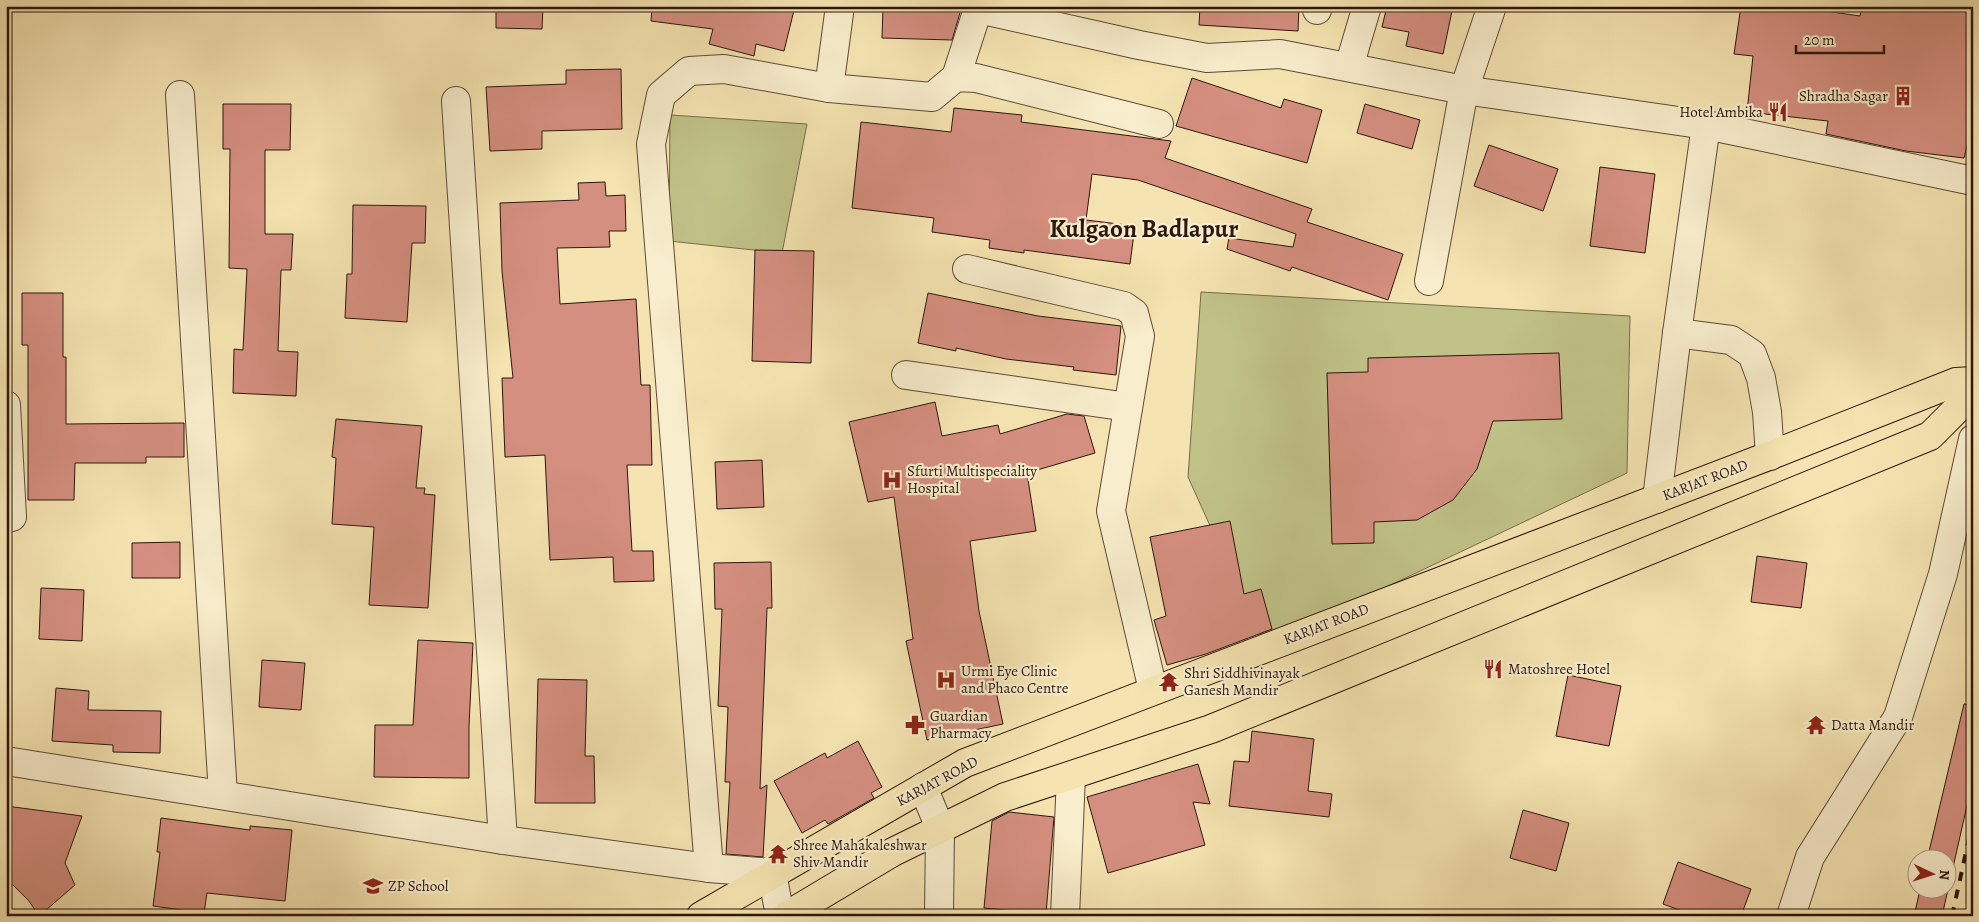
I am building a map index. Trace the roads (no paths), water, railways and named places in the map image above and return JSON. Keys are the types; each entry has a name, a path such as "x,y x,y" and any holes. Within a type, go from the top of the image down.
{"main road":[{"name":"KARJAT ROAD","path":"701,916 772,873 965,763 1770,456 1956,382 1973,381"},
{"path":"786,916 893,852 1005,797 1211,729 1930,436 1973,394"}],"street":[{"path":"830,88 840,6"},
{"path":"1349,67 1367,6"},
{"path":"1429,281 1464,90 1492,6"},
{"path":"709,868 651,144 661,96 689,71 724,69 830,88 932,98 956,77 979,8 1139,45 1207,58 1280,54 1464,90 1706,126 1973,182"},
{"path":"956,77 976,78 1159,124"},
{"path":"180,95 223,795"},
{"path":"456,101 503,840"},
{"path":"1657,499 1677,333 1706,126"},
{"path":"967,269 1124,306 1134,313 1140,336 1111,511 1154,690"},
{"path":"1677,333 1731,340 1752,354 1761,378 1767,412 1770,456"},
{"path":"906,375 1128,407"},
{"path":"6,405 12,517 6,517"},
{"path":"1791,916 1810,857 1898,717 1943,574 1973,439"},
{"path":"6,761 503,840 709,868 772,873 780,916"},
{"path":"1065,916 1071,776"},
{"path":"923,787 940,828 939,916"}],"railway":[{"path":"1952,916 1973,820"},
{"path":"1968,916 1973,894"}],"place":[{"name":"Shradha Sagar","path":"1903,96"},
{"name":"Hotel Ambika","path":"1778,112"},
{"name":"Sfurti Multispeciality Hospital","path":"892,480"},
{"name":"Matoshree Hotel","path":"1493,669"},
{"name":"Urmi Eye Clinic and Phaco Centre","path":"946,680"},
{"name":"Shri Siddhivinayak Ganesh Mandir","path":"1169,682"},
{"name":"Guardian Pharmacy","path":"915,725"},
{"name":"Datta Mandir","path":"1816,725"},
{"name":"Shree Mahakaleshwar Shiv Mandir","path":"778,854"},
{"name":"ZP School","path":"373,886"}],"district":[{"name":"Kulgaon Badlapur","path":"1144,228"}]}
